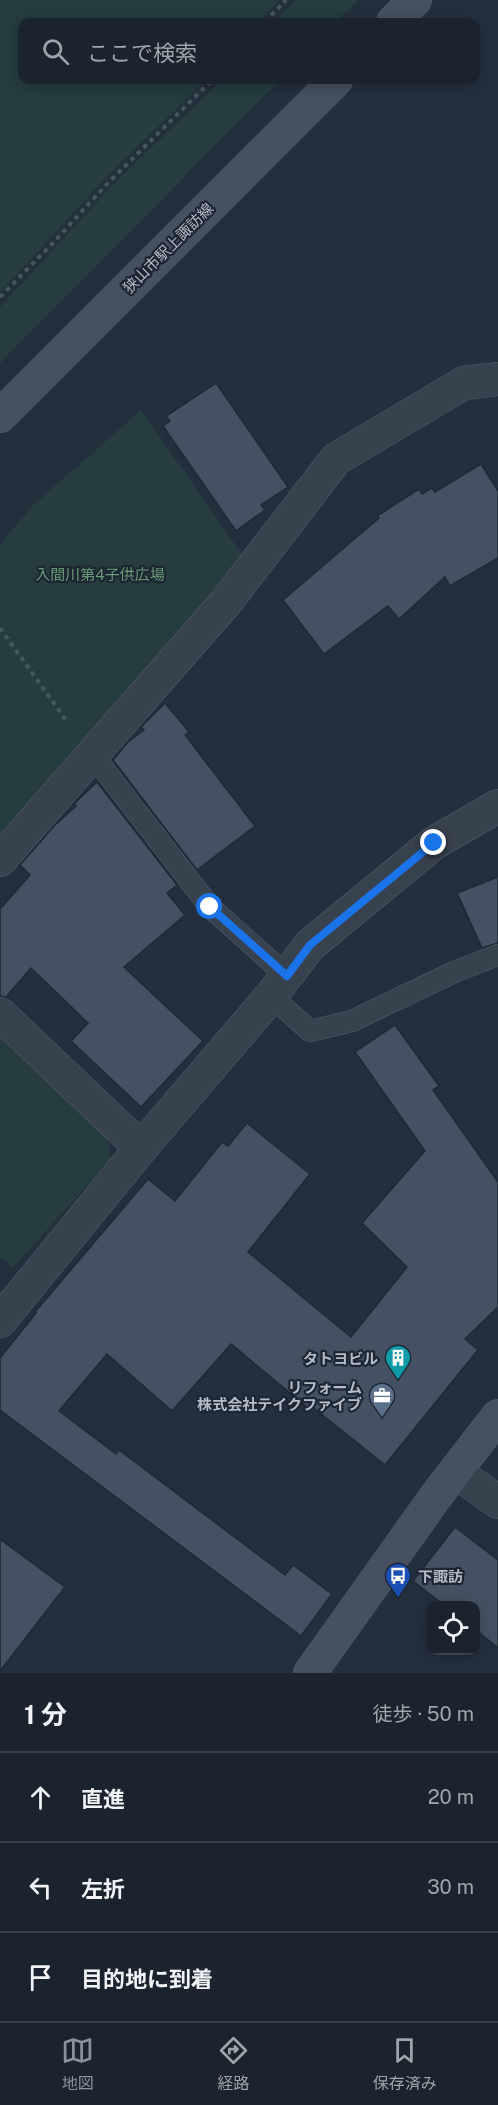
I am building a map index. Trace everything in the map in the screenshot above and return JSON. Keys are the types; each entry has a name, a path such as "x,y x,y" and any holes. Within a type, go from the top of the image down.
{"street":[{"path":"397,18 415,0"},
{"name":"狭山市駅上諏訪線","path":"0,416 332,84"},
{"path":"0,860 226,602 336,459 464,383 498,379"},
{"path":"0,1321 141,1148 279,986 310,945 434,843 498,806"},
{"path":"0,1014 141,1148"},
{"path":"310,1673 498,1416"},
{"path":"456,1472 498,1502"}],"lane":[{"path":"92,754 210,907 279,986 310,1031 352,1021 453,972 498,955"}],"path":[{"path":"269,18 286,0"},
{"path":"0,297 107,184 208,84"},
{"path":"0,628 92,754"}],"green space":[{"path":"0,0 280,0 263,18 18,18 18,84 202,84 104,180 0,293"},
{"path":"295,0 359,0 340,18 278,18"},
{"path":"218,84 276,84 0,363 0,307 119,178"},
{"name":"入間川第4子供広場","path":"141,410 243,556 0,836 0,545 33,505"},
{"path":"0,1039 107,1136 111,1159 13,1268 0,1257"}],"building":[{"path":"216,383 288,487 261,505 265,510 236,531 163,426 170,421 166,416"},
{"path":"481,464 498,491 498,558 450,586 445,577 399,619 388,606 324,654 283,600 379,518 377,516 419,489 422,494 432,488 435,492"},
{"path":"165,703 189,732 185,735 255,826 197,870 113,760 128,742 144,730 141,727"},
{"path":"97,782 177,885 167,893 185,915 124,967 203,1041 141,1107 71,1041 88,1023 31,968 6,997 0,996 0,909 30,875 20,865 55,825 76,806 74,804"},
{"path":"498,877 498,943 482,948 457,893"},
{"path":"395,1025 439,1086 433,1090 498,1182 498,1307 465,1339 478,1350 385,1465 310,1405 308,1408 231,1344 172,1411 107,1354 59,1411 116,1454 119,1450 285,1575 293,1565 332,1594 301,1636 0,1410 0,1358 35,1312 148,1179 175,1201 222,1142 228,1146 247,1123 310,1174 248,1252 351,1337 407,1267 362,1223 425,1151 355,1052"},
{"path":"455,1527 498,1560 498,1648 480,1633 480,1601 439,1601 413,1581"},
{"path":"0,1539 65,1587 0,1671"}],"place":[{"name":"タトヨビル","path":"398,1381"},
{"name":"リフォーム 株式会社テイクファイブ","path":"382,1419"},
{"name":"下諏訪","path":"398,1599"}],"route":[{"path":"210,907 287,976 310,945 434,843"}]}
